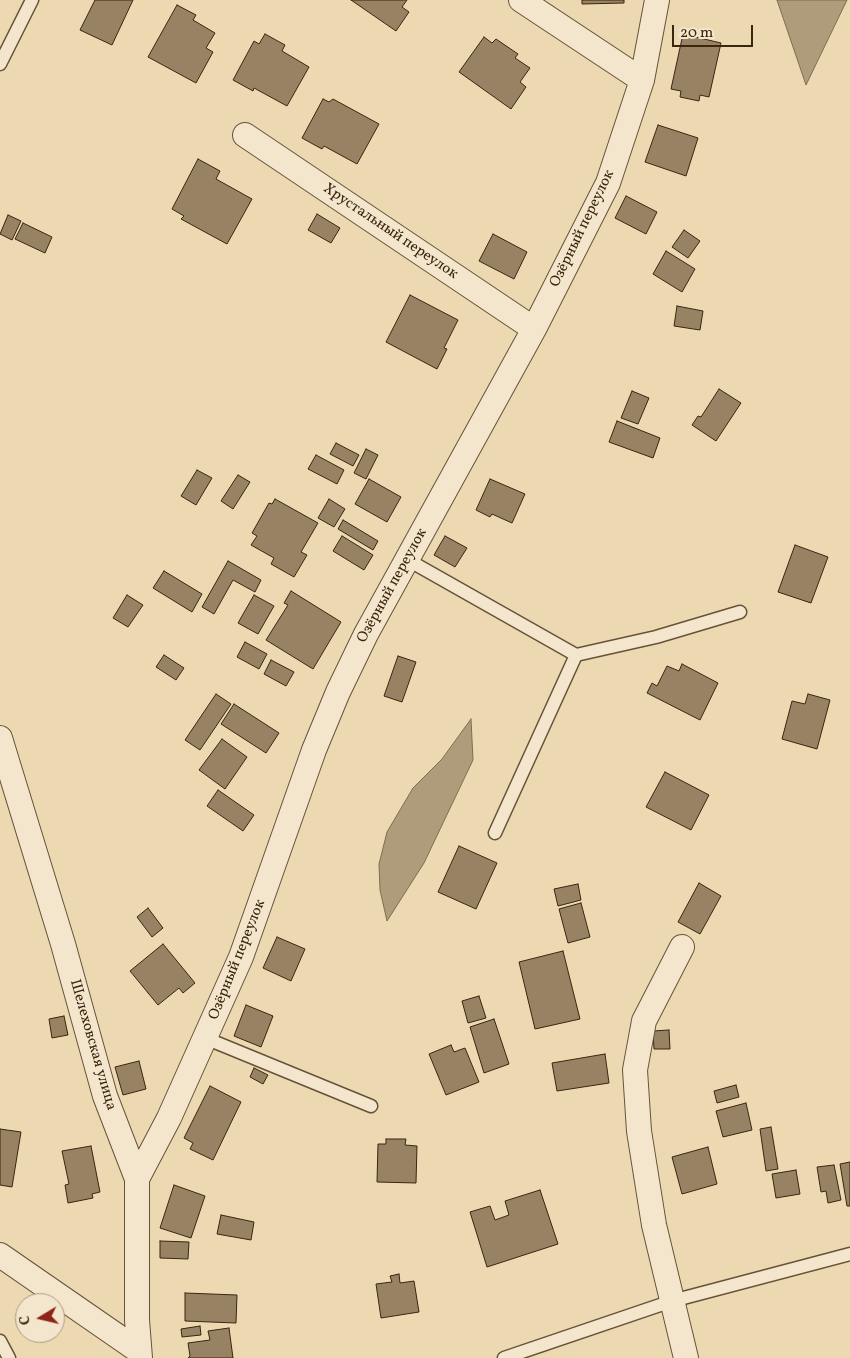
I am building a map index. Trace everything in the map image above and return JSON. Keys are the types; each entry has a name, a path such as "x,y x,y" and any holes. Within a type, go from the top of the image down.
{"street":[{"path":"521,0 642,80"},
{"name":"Озёрный переулок","path":"137,1179 168,1118 241,957 314,750 366,634 534,329 608,183 642,80 657,0"},
{"name":"Хрустальный переулок","path":"245,135 534,329"},
{"name":"Шелеховская улица","path":"0,738 63,944 100,1080 137,1179 137,1320 140,1354"},
{"path":"682,947 644,1021 635,1070 636,1100 643,1159 654,1225 686,1358"},
{"path":"0,1255 140,1354"}],"lane":[{"path":"0,64 32,0"},
{"path":"408,560 576,655 629,644 740,612"},
{"path":"495,833 576,655"},
{"path":"205,1038 371,1106"},
{"path":"504,1358 672,1301 850,1254"},
{"path":"0,1341 9,1358"}],"shaded area":[{"path":"777,0 847,0 806,85"},
{"path":"471,719 473,760 424,863 387,921 380,890 379,864 387,832 413,788 442,759"}],"building":[{"path":"95,0 133,0 112,45 80,30"},
{"path":"351,0 407,0 402,7 409,12 396,31"},
{"path":"582,0 624,0 624,3 582,4"},
{"path":"177,5 196,15 193,20 215,33 206,48 213,52 196,83 148,57"},
{"path":"265,34 285,45 282,51 309,67 287,106 254,88 253,91 233,80 254,41 259,44"},
{"path":"683,34 721,43 709,97 700,95 699,101 680,97 681,91 671,89"},
{"path":"484,37 492,43 496,39 518,54 515,58 530,68 520,82 526,87 511,109 459,72"},
{"path":"323,99 329,102 333,99 379,124 357,164 324,146 322,149 302,138"},
{"path":"658,125 698,138 686,176 645,162"},
{"path":"198,159 220,171 216,179 252,199 227,244 181,219 184,216 172,209"},
{"path":"626,196 657,212 646,234 615,218"},
{"path":"317,214 340,228 331,243 308,230"},
{"path":"8,215 21,221 12,240 0,234"},
{"path":"23,223 52,237 45,253 15,239"},
{"path":"684,230 700,241 688,258 672,247"},
{"path":"493,234 527,252 514,279 479,261"},
{"path":"666,251 695,269 682,292 653,274"},
{"path":"410,295 458,320 444,348 447,349 437,369 386,342"},
{"path":"677,306 703,311 700,330 674,326"},
{"path":"719,389 741,403 716,441 692,425 698,416 701,417"},
{"path":"632,391 649,398 638,424 621,418"},
{"path":"617,421 660,438 653,458 609,442"},
{"path":"336,443 359,455 353,466 330,454"},
{"path":"366,449 378,455 366,479 354,473"},
{"path":"316,455 344,470 337,484 308,469"},
{"path":"197,470 212,478 196,505 181,496"},
{"path":"238,475 250,482 233,509 221,501"},
{"path":"369,479 401,497 387,522 355,504"},
{"path":"490,479 525,494 512,523 492,514 490,517 476,510"},
{"path":"275,499 318,523 301,552 307,555 294,577 271,564 274,558 251,545 257,536 252,533 269,503 272,504"},
{"path":"329,499 345,509 334,527 318,518"},
{"path":"343,520 378,541 373,550 338,529"},
{"path":"342,536 373,555 364,570 333,551"},
{"path":"445,536 467,548 455,567 434,555"},
{"path":"795,545 828,557 811,603 778,592"},
{"path":"228,561 261,580 255,592 233,580 214,614 202,607"},
{"path":"164,571 202,594 192,612 153,588"},
{"path":"291,591 341,622 313,669 266,640 288,605 284,603"},
{"path":"127,595 143,605 128,627 113,618"},
{"path":"254,595 274,606 258,634 238,623"},
{"path":"245,642 267,654 259,669 237,657"},
{"path":"164,655 184,668 176,680 156,667"},
{"path":"398,656 416,662 402,702 384,696"},
{"path":"271,660 294,672 286,686 264,674"},
{"path":"682,664 718,683 700,720 647,693 652,683 657,686 667,666 679,671"},
{"path":"216,694 231,704 200,750 185,740"},
{"path":"808,694 830,700 817,749 782,739 792,701 805,704"},
{"path":"234,704 279,733 266,753 221,724"},
{"path":"222,739 247,757 225,789 199,770"},
{"path":"665,772 709,795 691,830 646,807"},
{"path":"218,790 254,815 243,831 207,806"},
{"path":"459,846 497,863 476,909 438,892"},
{"path":"699,883 721,896 700,934 678,922"},
{"path":"578,884 581,900 558,906 554,889"},
{"path":"581,903 590,937 568,943 559,909"},
{"path":"148,908 163,928 152,937 137,917"},
{"path":"277,937 305,949 291,981 263,968"},
{"path":"163,944 195,983 183,993 179,988 158,1005 130,971"},
{"path":"563,951 580,1019 535,1029 519,962"},
{"path":"479,996 486,1018 468,1023 462,1001"},
{"path":"246,1005 273,1016 261,1047 234,1036"},
{"path":"64,1016 68,1035 52,1038 49,1019"},
{"path":"494,1019 509,1064 484,1073 470,1027"},
{"path":"669,1030 670,1049 654,1049 653,1031"},
{"path":"451,1045 454,1052 465,1048 479,1082 446,1095 429,1054"},
{"path":"605,1054 609,1083 557,1091 552,1063"},
{"path":"139,1061 146,1089 123,1095 115,1067"},
{"path":"254,1068 268,1075 263,1084 250,1077"},
{"path":"736,1085 739,1097 717,1103 714,1091"},
{"path":"210,1086 241,1102 213,1160 190,1149 193,1143 184,1138"},
{"path":"746,1103 752,1130 723,1137 716,1111"},
{"path":"771,1127 778,1169 766,1171 760,1129"},
{"path":"0,1129 21,1132 12,1187 0,1185"},
{"path":"386,1139 406,1139 405,1145 417,1146 416,1183 377,1182 378,1144 386,1144"},
{"path":"91,1146 100,1192 92,1194 93,1198 68,1203 65,1185 69,1184 62,1151"},
{"path":"708,1147 717,1184 682,1194 672,1157"},
{"path":"850,1162 850,1206 847,1206 840,1164"},
{"path":"834,1165 841,1200 828,1203 826,1191 821,1192 817,1167"},
{"path":"796,1170 800,1194 776,1198 772,1174"},
{"path":"174,1185 205,1196 191,1238 160,1228"},
{"path":"540,1190 558,1244 487,1267 470,1212 490,1206 495,1220 509,1215 505,1201"},
{"path":"221,1215 254,1222 251,1240 217,1234"},
{"path":"160,1241 189,1242 188,1259 160,1258"},
{"path":"399,1274 400,1283 414,1281 419,1312 381,1318 376,1284 392,1282 390,1276"},
{"path":"185,1293 237,1295 236,1323 185,1321"},
{"path":"200,1326 201,1335 182,1337 181,1329"},
{"path":"229,1328 233,1358 188,1358 190,1356 188,1343 210,1340 208,1331"}]}
